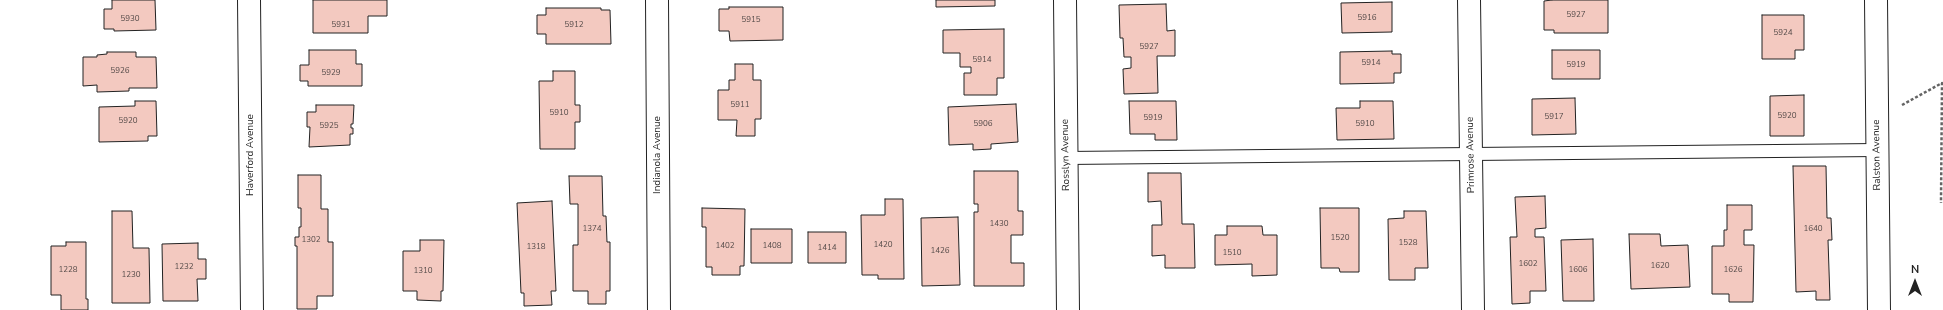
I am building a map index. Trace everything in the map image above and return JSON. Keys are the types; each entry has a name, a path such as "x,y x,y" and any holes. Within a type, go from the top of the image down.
{"street":[{"name":"Haverford Avenue","path":"250,0 252,310"},
{"name":"Indianola Avenue","path":"657,0 659,310"},
{"name":"Rosslyn Avenue","path":"1065,0 1068,310"},
{"name":"Primrose Avenue","path":"1469,0 1473,310"},
{"name":"Ralston Avenue","path":"1876,0 1879,310"}],"lane":[{"path":"1066,158 1877,150"}],"path":[{"path":"1877,118 1942,83 1941,203"}],"building":[{"path":"112,0 155,0 156,30 114,31 114,29 104,29 104,9 112,9"},
{"path":"313,0 387,0 387,16 368,16 368,33 313,33"},
{"path":"936,0 995,0 995,6 936,7"},
{"path":"1608,0 1608,33 1554,33 1554,30 1544,30 1544,1"},
{"path":"1392,2 1392,32 1342,33 1341,3"},
{"path":"1166,4 1167,31 1175,30 1175,56 1157,56 1158,93 1124,94 1123,69 1131,68 1131,57 1124,57 1123,38 1120,38 1119,5"},
{"path":"729,7 783,7 783,40 730,41 729,31 719,31 719,9 729,9"},
{"path":"546,8 601,8 601,10 610,10 611,44 546,44 546,34 537,34 537,15 546,15"},
{"path":"1762,15 1804,15 1804,50 1795,50 1795,59 1762,59"},
{"path":"1004,29 1004,78 997,78 997,95 964,95 964,73 971,73 971,67 960,67 960,53 943,53 943,30"},
{"path":"309,50 356,50 356,64 362,64 362,86 308,86 308,81 300,81 300,65 309,65"},
{"path":"1552,50 1600,50 1600,79 1552,79"},
{"path":"1392,51 1392,54 1401,54 1401,73 1394,73 1394,83 1340,84 1340,52"},
{"path":"107,52 136,52 136,57 156,57 157,88 129,88 129,91 97,92 97,85 83,86 83,57 97,57 97,55 107,54"},
{"path":"735,64 753,64 753,80 761,80 761,119 755,119 755,136 736,136 737,120 718,120 718,90 729,90 729,80 735,80"},
{"path":"553,71 575,71 575,105 580,105 580,122 575,122 575,149 540,149 539,81 553,81"},
{"path":"1804,95 1804,136 1770,136 1770,96"},
{"path":"1575,98 1576,134 1532,135 1532,99"},
{"path":"135,101 156,101 157,136 148,136 148,141 99,142 99,107 135,106"},
{"path":"1129,101 1176,101 1177,140 1155,140 1155,134 1130,134"},
{"path":"1360,101 1393,101 1394,139 1337,140 1336,108 1360,108"},
{"path":"1016,104 1018,142 991,144 991,149 973,150 973,144 949,145 948,107"},
{"path":"316,105 354,105 353,124 351,124 353,134 350,134 350,145 309,147 310,127 307,127 307,112 316,112"},
{"path":"1793,166 1826,166 1827,218 1831,218 1832,240 1828,240 1830,300 1816,300 1816,291 1796,292"},
{"path":"974,171 1018,171 1018,211 1023,211 1023,235 1011,235 1011,263 1024,263 1024,286 974,286 974,212 978,212 978,204 974,204"},
{"path":"1148,173 1181,173 1182,224 1194,224 1195,268 1165,268 1165,255 1152,256 1152,225 1162,225 1161,201 1148,202"},
{"path":"298,175 321,175 321,209 328,209 328,242 333,242 333,296 317,296 317,309 297,309 297,246 295,246 295,237 299,237 299,227 301,227 301,208 298,208"},
{"path":"569,176 602,176 603,216 606,216 607,242 610,242 610,291 606,291 606,304 588,304 588,291 573,291 573,245 578,245 578,204 570,204"},
{"path":"1545,196 1546,228 1535,229 1535,237 1544,237 1546,291 1530,291 1530,303 1512,304 1510,237 1517,237 1515,197"},
{"path":"885,199 903,199 904,279 878,279 878,275 862,275 861,215 885,215"},
{"path":"552,201 556,291 551,291 552,305 524,306 524,293 521,293 517,203"},
{"path":"1727,205 1752,205 1752,230 1744,230 1744,245 1754,245 1753,302 1729,302 1729,294 1712,294 1712,246 1724,246 1724,230 1727,230"},
{"path":"702,208 745,209 744,266 740,266 740,275 712,275 712,267 706,267 706,227 702,227"},
{"path":"1320,208 1359,208 1359,272 1340,272 1339,268 1321,268"},
{"path":"112,211 132,211 133,248 149,248 150,303 112,303"},
{"path":"1404,211 1426,211 1428,268 1415,268 1415,280 1389,280 1388,219 1404,218"},
{"path":"958,217 960,285 922,286 921,218"},
{"path":"1227,226 1262,226 1263,235 1277,235 1277,275 1252,276 1252,264 1215,265 1215,235 1227,235"},
{"path":"751,229 792,229 792,263 751,263"},
{"path":"808,232 846,232 846,263 808,263"},
{"path":"1629,234 1660,234 1661,246 1688,245 1690,287 1631,289"},
{"path":"1593,239 1594,301 1563,301 1561,240"},
{"path":"420,240 444,240 443,291 441,291 441,301 417,300 417,291 403,291 403,251 420,251"},
{"path":"66,242 86,242 86,299 88,299 88,310 61,310 61,295 51,295 51,246 66,246"},
{"path":"198,243 198,259 206,259 206,279 197,279 198,301 163,301 162,244"}]}
